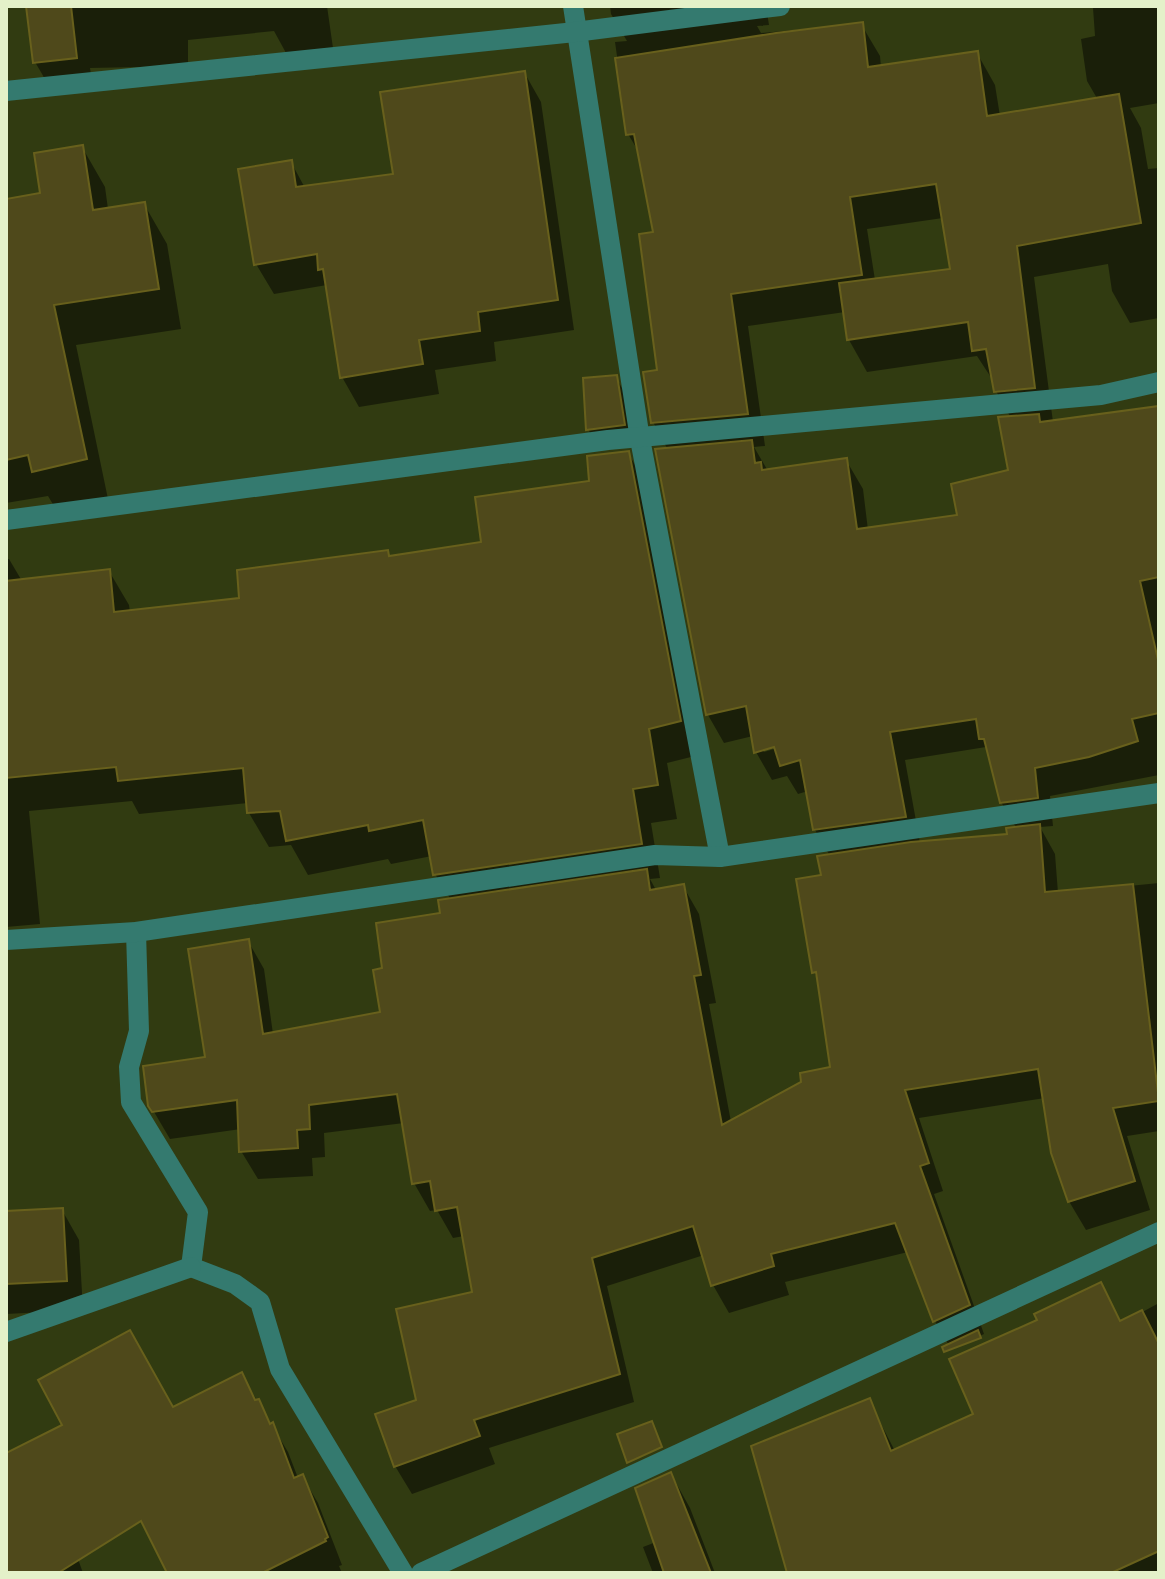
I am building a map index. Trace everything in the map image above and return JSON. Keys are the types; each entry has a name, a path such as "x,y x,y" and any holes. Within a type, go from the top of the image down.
{"street":[{"path":"573,6 640,439 720,857"},
{"path":"6,91 575,32 780,6"},
{"path":"6,520 608,440 1101,395 1159,382"},
{"path":"6,940 136,932 655,855 720,857 1159,793"},
{"path":"136,932 139,1031 129,1067 131,1102 198,1212 191,1267"},
{"path":"421,1573 1159,1232"},
{"path":"6,1332 191,1267 235,1284 260,1302 280,1369 403,1573"}],"building":[{"path":"26,6 71,6 77,58 33,63"},
{"path":"863,22 868,67 978,51 987,116 1119,94 1141,223 1017,246 1035,388 994,392 986,349 972,351 968,322 847,340 839,283 950,269 936,184 850,197 862,275 731,294 748,414 651,423 643,372 657,370 639,234 653,232 634,134 626,135 615,58"},
{"path":"525,71 558,300 478,312 480,331 419,340 423,364 340,378 323,269 318,270 317,254 254,265 238,169 292,160 296,187 393,174 380,92"},
{"path":"83,145 93,210 145,202 159,289 54,305 87,459 32,472 28,455 6,460 6,199 40,193 34,153"},
{"path":"617,375 625,425 586,430 583,378"},
{"path":"1159,406 1159,577 1140,581 1159,664 1159,713 1132,719 1138,741 1089,757 1035,768 1038,798 1000,803 984,739 979,739 976,719 890,732 906,817 813,830 800,760 780,766 774,747 754,753 746,706 706,715 655,449 752,440 755,463 761,462 762,470 847,458 857,529 957,515 951,484 1008,470 998,417 1039,414 1040,422"},
{"path":"629,451 681,721 649,729 658,785 633,789 642,844 433,875 423,820 369,831 368,825 286,841 280,811 247,813 243,768 118,781 116,767 6,778 6,581 110,569 114,612 239,598 237,570 388,550 389,556 481,542 475,497 589,481 587,456"},
{"path":"1040,824 1045,892 1133,884 1159,1101 1113,1108 1135,1181 1068,1202 1051,1153 1038,1069 905,1090 929,1163 920,1166 970,1305 933,1322 895,1223 771,1254 774,1266 711,1286 693,1226 592,1258 620,1374 474,1420 480,1436 394,1467 375,1414 416,1400 396,1309 472,1292 457,1207 435,1211 430,1181 412,1184 397,1094 309,1105 310,1129 297,1130 298,1148 239,1152 237,1100 152,1112 148,1106 143,1066 205,1057 188,949 249,939 263,1034 380,1012 373,970 382,968 376,923 440,913 438,900 647,869 650,890 684,884 701,975 694,976 722,1125 801,1082 800,1073 830,1067 816,972 812,973 796,879 821,875 817,856 911,842 1007,834 1006,828"},
{"path":"63,1208 67,1281 6,1284 6,1211"},
{"path":"1101,1282 1120,1321 1142,1310 1159,1344 1159,1551 1111,1573 787,1573 751,1446 870,1398 891,1451 973,1414 949,1359 1037,1320 1034,1314"},
{"path":"130,1330 173,1407 242,1372 255,1400 259,1399 270,1424 273,1422 294,1478 303,1474 328,1537 326,1541 262,1573 167,1573 141,1521 58,1573 6,1573 6,1453 62,1425 38,1380"},
{"path":"978,1330 981,1338 944,1352 942,1347"},
{"path":"652,1421 662,1447 627,1463 617,1434"},
{"path":"671,1472 711,1573 664,1573 635,1488"}]}
